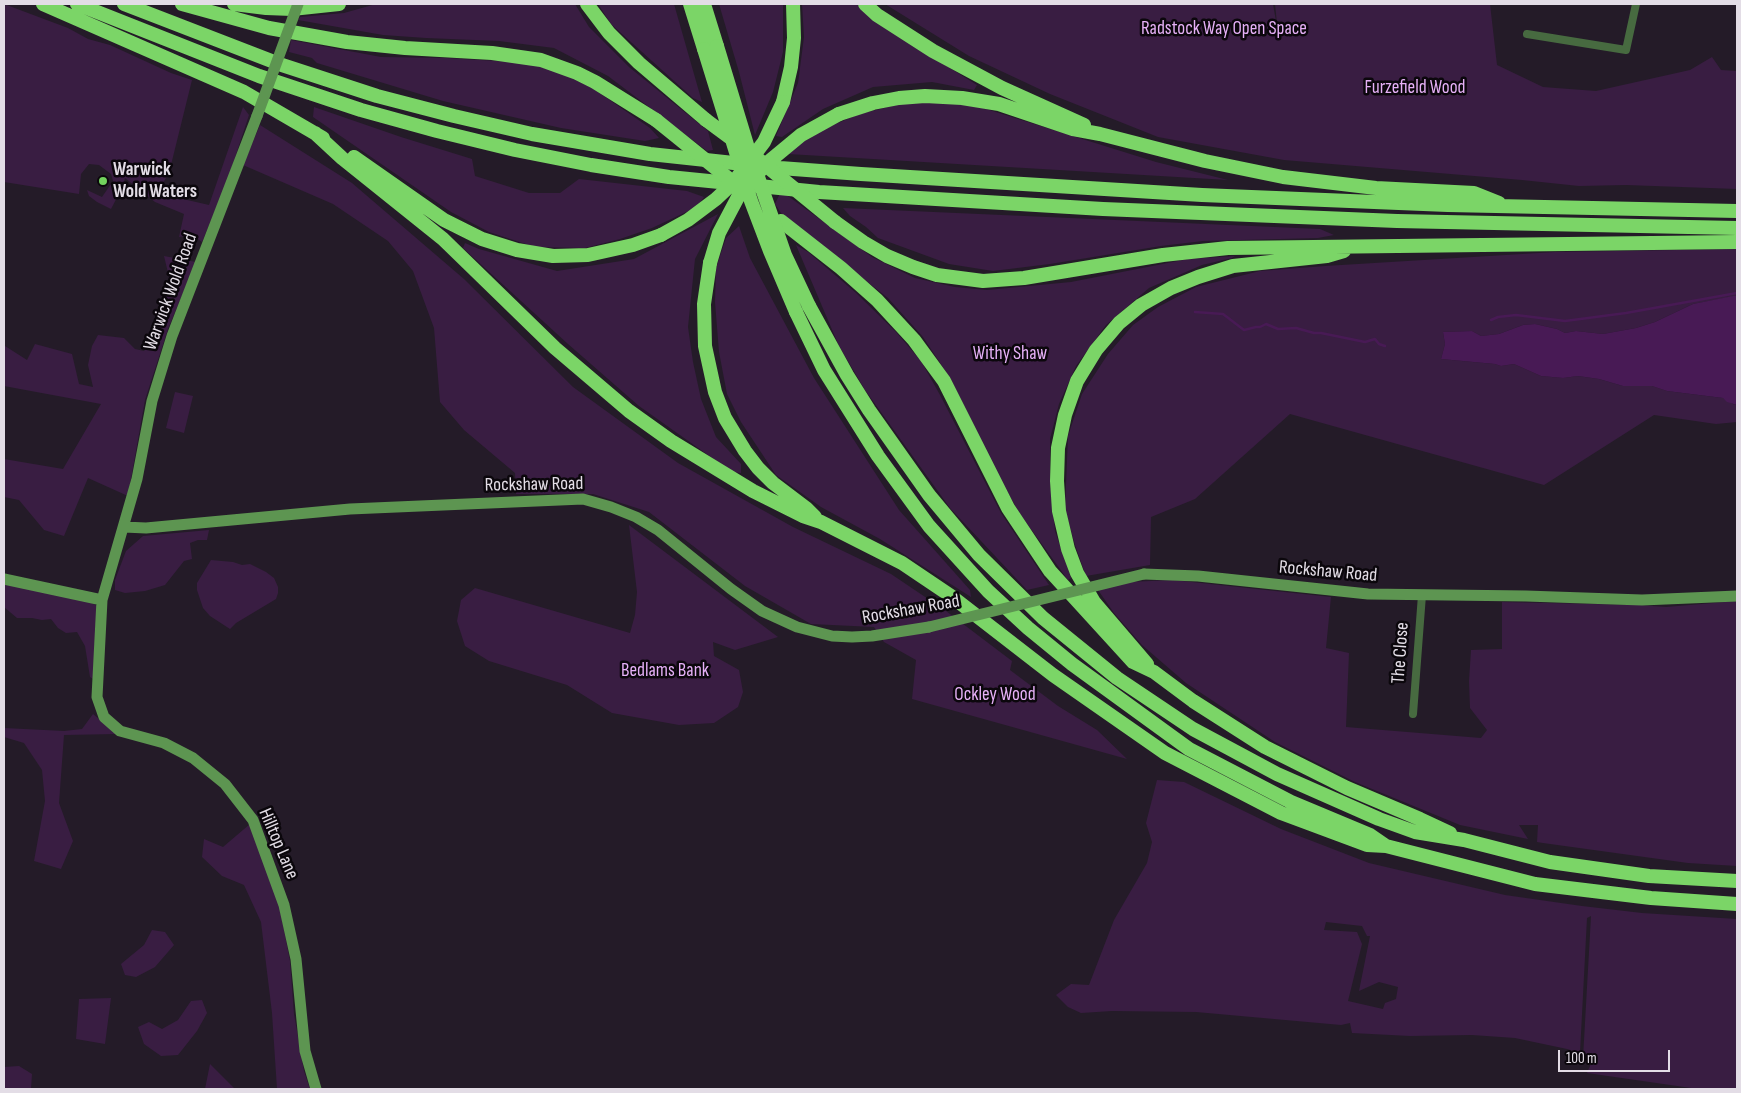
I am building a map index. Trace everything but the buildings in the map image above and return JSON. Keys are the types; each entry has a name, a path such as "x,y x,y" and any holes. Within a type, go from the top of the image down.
{"highway":[{"path":"43,4 244,92 345,151 444,220 482,239 517,250 553,256 588,255 633,246 661,235 688,220 716,199 733,183 764,142 783,102 794,38 793,4"},
{"path":"77,4 258,76 384,117 515,150 591,165 669,177 827,193 1087,208 1388,221 1737,228"},
{"path":"124,4 282,65 387,98 532,134 650,154 780,168 985,183 1290,199 1737,211"},
{"path":"182,4 269,28 346,42 404,48 492,53 541,60 577,73 595,82 656,120 847,273 877,300 914,340 944,381 1008,508 1050,570 1133,662 1154,672 1193,701 1266,748 1347,788 1464,840"},
{"path":"234,4 287,9 339,4"},
{"path":"587,4 609,33 633,58 706,120 776,173 835,222 887,256 937,275 983,281 1024,278 1163,255 1228,248 1737,242"},
{"path":"690,4 710,48 748,148 824,370 878,456 924,519 988,591 1028,628 1072,664 1190,749 1291,802 1370,835 1386,846"},
{"path":"704,4 710,48"},
{"path":"866,4 877,15 933,51 1002,88 1076,120 1100,134"},
{"path":"821,522 773,483 758,468 725,418 715,392 705,346 704,304 710,263 719,233 738,197 766,164 801,135 839,114 873,103 899,98 925,96 962,98 999,104 1073,129 1100,134 1205,161 1283,177 1376,188 1474,193 1509,206"},
{"path":"314,134 443,240 555,348 629,411 671,441 753,491 803,516 821,522 902,563 943,590 1053,675 1165,753 1281,813 1367,845 1386,846 1535,884 1651,898 1737,904"},
{"path":"1154,672 1094,602 1077,573 1068,549 1059,511 1058,456 1065,415 1078,381 1096,350 1119,324 1141,305 1171,288 1232,266 1328,256 1361,246"},
{"path":"802,309 929,495 986,561 1044,618 1102,666 1193,729 1277,774 1378,819 1415,832 1464,840 1550,862 1649,876 1737,881"}],"street":[{"name":"Warwick Wold Road","path":"102,600 137,479 152,401 172,336 298,4"},
{"path":"1527,34 1626,50 1636,4"},
{"name":"Rockshaw Road","path":"124,527 146,528 350,509 583,500 611,507 636,517 658,530 739,595 762,611 797,627 832,636 852,637 872,636 929,627 1144,574 1198,576 1368,594 1642,600 1737,596"},
{"path":"4,579 102,600"},
{"name":"The Close","path":"1413,714 1422,594"},
{"name":"Hilltop Lane","path":"102,600 97,697 104,717 120,731 164,743 193,758 225,784 253,820 284,906 296,959 305,1051 316,1089"}],"green space":[{"path":"4,4 68,28 88,39 110,45 171,73 192,80 169,173 157,193 209,205 243,107 249,115 227,182 202,242 192,235 179,237 184,214 155,202 125,178 111,209 97,202 89,196 87,190 102,197 113,181 111,174 99,165 89,164 81,174 79,194 4,182"},
{"path":"376,4 575,4 589,27 629,67 708,131 713,150 707,151 608,76 554,48 499,41 383,35 298,20 300,17 344,13"},
{"path":"598,4 674,4 702,102 693,98 611,24"},
{"path":"719,4 783,4 783,52 773,92 755,135 739,72"},
{"path":"802,4 858,4 902,38 977,85 974,90 932,82 873,87 823,109 782,137 776,136 798,83 804,37"},
{"name":"Furzefield Wood","path":"885,4 1273,4 1278,33 1275,4 1490,4 1497,65 1543,87 1596,91 1690,70 1712,57 1721,70 1737,71 1737,189 1626,185 1579,186 1284,160 1158,137 1050,94 969,56"},
{"path":"291,40 381,57 446,58 514,62 538,66 575,76 650,128 659,138 645,141 561,128 443,101 317,63 312,58 289,52"},
{"path":"944,102 983,108 1156,162 1228,180 788,154 808,136 859,114 901,104"},
{"path":"314,107 472,159 475,176 529,193 560,193 579,179 687,191 704,197 697,207 652,228 620,239 585,248 535,247 489,232 451,212 313,117"},
{"name":"Ockley Wood","path":"260,125 352,183 464,279 573,387 678,463 793,527 891,574 946,611 1012,661 1010,670 1058,706 1097,730 1127,759 912,699 916,660 884,642 874,627 811,624 745,586 649,512 593,494 516,494 515,473 464,430 440,402 434,328 413,271 388,241 333,204 243,165"},
{"name":"Withy Shaw","path":"781,191 872,257 915,278 955,287 987,290 1071,282 1188,259 1235,256 1202,265 1149,288 1106,325 1076,366 1059,404 1050,439 1050,480 1055,531 1071,578 1068,580 1020,514 997,474 950,378 923,337 888,298 783,216 775,204"},
{"path":"843,208 1320,229 1334,235 1318,238 1203,241 993,271 949,264 878,238 850,216"},
{"path":"718,214 695,259 688,327 701,399 716,437 741,464 741,473 732,472 639,406 463,248 465,243 479,249 557,271 634,259"},
{"path":"739,226 750,258 814,378 899,510 970,590 971,597 880,539 821,507 776,475 741,422 727,394 719,352 715,302 716,268 726,238"},
{"path":"796,245 808,252 855,292 896,332 921,361 1001,513 1049,585 1027,590 950,508 865,390 839,346"},
{"path":"1737,249 1737,296 1693,304 1655,322 1636,328 1603,334 1576,331 1565,333 1557,329 1535,324 1523,325 1499,334 1481,336 1472,331 1443,332 1445,344 1441,359 1501,366 1514,364 1541,376 1563,378 1578,376 1599,379 1623,386 1652,386 1667,391 1723,398 1737,405 1737,422 1716,424 1654,415 1544,485 1290,414 1195,499 1151,517 1150,565 1086,576 1065,509 1068,436 1082,394 1108,354 1133,325 1158,307 1196,287 1260,271 1325,266 1555,252"},
{"path":"164,256 196,262 168,329 145,400 128,496 88,478 64,536 44,530 19,500 4,497 4,459 63,469 101,404 4,386 4,348 5,346 27,360 35,344 72,354 79,384 93,387 88,365 92,346 98,335 124,338 135,349 144,351 155,338 165,290 170,281"},
{"path":"175,392 193,396 184,433 166,428"},
{"name":"Bedlams Bank","path":"629,525 778,637 735,650 713,642 714,656 739,670 743,692 738,707 714,723 679,725 612,713 567,685 489,661 465,646 457,621 461,600 475,588 630,633 635,615 637,592"},
{"path":"209,530 207,540 198,540 190,543 192,559 184,561 165,585 145,591 125,593 115,590 115,580 126,551 143,536"},
{"path":"211,560 233,562 242,565 250,564 266,572 274,578 278,587 276,599 236,623 230,629 210,616 203,608 197,590 197,583"},
{"path":"1173,580 1331,597 1326,648 1349,653 1346,727 1481,738 1487,730 1470,708 1471,650 1502,649 1502,602 1666,607 1737,601 1737,866 1688,863 1537,842 1538,825 1519,825 1528,839 1460,825 1355,782 1275,742 1186,683 1142,645 1114,613 1098,590 1128,582"},
{"path":"4,583 90,602 97,606 93,679 90,677 85,646 77,632 66,633 58,628 51,619 17,618 4,607"},
{"path":"93,714 117,734 64,735 59,803 73,841 61,869 34,861 45,801 42,770 24,743 4,737 4,728 64,731 82,729"},
{"path":"1157,780 1184,782 1281,829 1369,863 1505,895 1642,913 1737,919 1737,1089 1698,1089 1587,1073 1593,1059 1583,1058 1591,916 1587,918 1580,1053 1515,1038 1472,1035 1410,1036 1352,1033 1350,1023 1341,1025 1196,1012 1112,1011 1081,1013 1068,1007 1056,995 1071,984 1089,985 1114,920 1147,863 1152,842 1146,823","holes":["1326,922 1362,926 1367,936 1370,936 1359,991 1379,982 1398,987 1396,999 1385,1003 1383,1009 1348,1001 1362,944 1357,932 1324,930"]},
{"path":"250,824 279,904 290,961 294,1014 304,1071 310,1089 277,1089 272,1013 261,922 244,885 222,876 202,857 204,839 223,847"},
{"path":"152,930 165,932 174,945 155,967 136,977 125,975 121,964 144,945"},
{"path":"111,998 105,1044 76,1039 79,999"},
{"path":"202,1000 207,1013 197,1031 178,1055 161,1056 144,1044 138,1027 149,1022 162,1029 178,1020 191,1001"},
{"path":"210,1064 235,1089 205,1089"},
{"path":"19,1066 32,1074 31,1089 4,1089 4,1067"}],"shaded area":[{"path":"1737,296 1737,405 1727,402 1723,398 1667,391 1652,386 1623,386 1599,379 1578,376 1563,378 1541,376 1514,364 1501,366 1441,359 1445,344 1443,332 1472,331 1481,336 1499,334 1523,325 1535,324 1557,329 1565,333 1576,331 1603,334 1636,328 1655,322 1693,304"}],"waterway":[{"path":"1491,320 1498,317 1516,315 1565,321 1626,313 1737,293"},
{"path":"1195,312 1223,314 1244,330 1266,324 1278,329 1296,328 1365,342 1375,339 1379,344 1385,346"}],"place":[{"name":"Warwick Wold Waters","path":"103,181"}],"park label":[{"name":"Radstock Way Open Space","path":"1224,29"}]}
